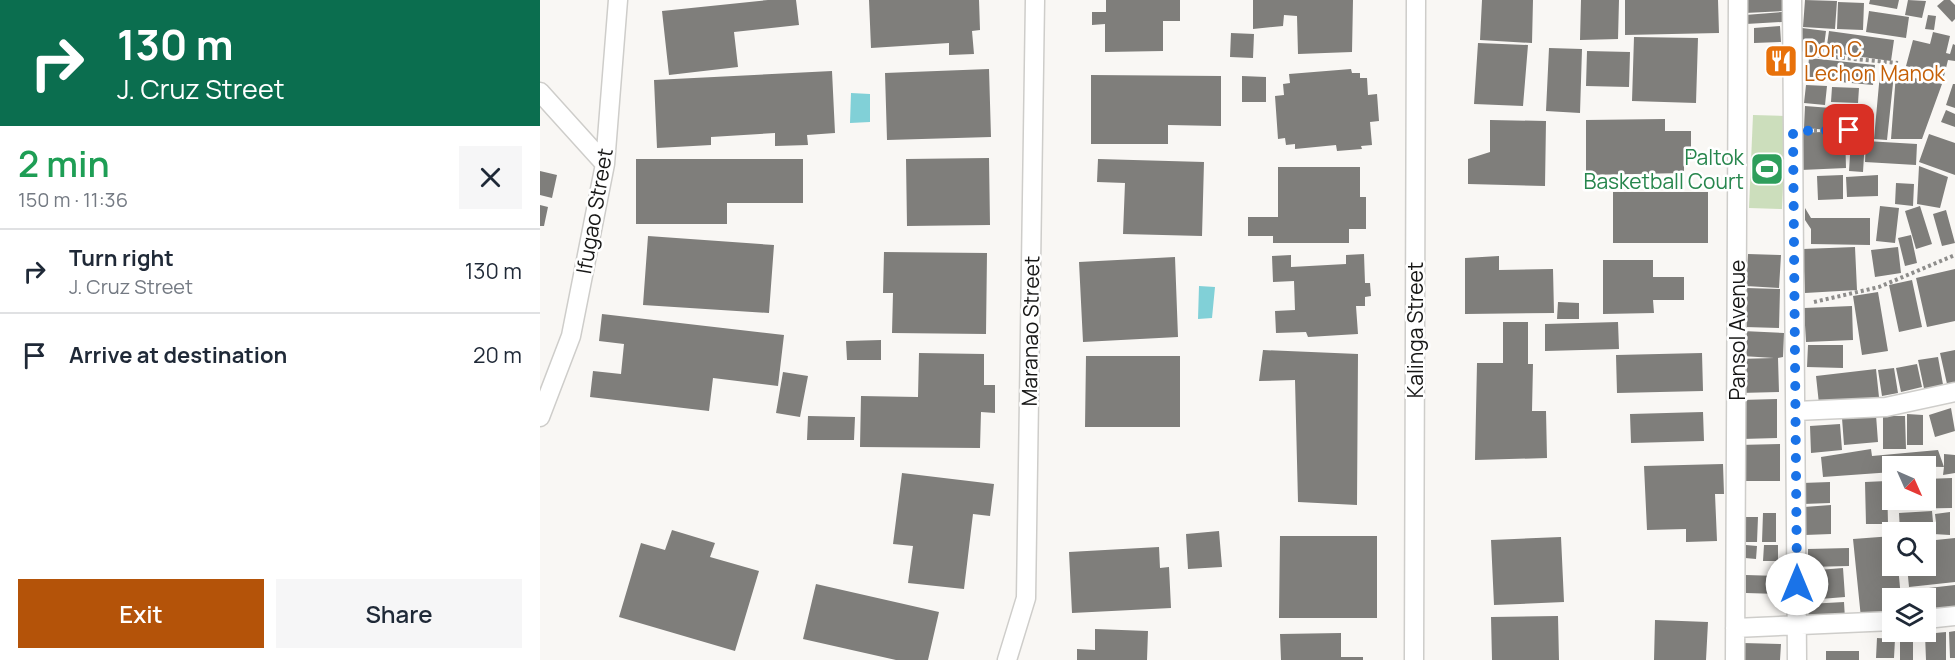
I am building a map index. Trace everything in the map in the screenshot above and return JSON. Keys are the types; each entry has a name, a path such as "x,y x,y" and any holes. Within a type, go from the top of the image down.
{"street":[{"name":"Ifugao Street","path":"540,417 571,336 605,164 618,0"},
{"name":"Maranao Street","path":"1007,660 1026,598 1035,0"},
{"name":"Kalinga Street","path":"1414,660 1416,0"},
{"name":"Pansol Avenue","path":"1735,660 1738,0"},
{"path":"1792,0 1797,660"},
{"path":"540,92 605,164"},
{"path":"1796,411 1886,407 1955,392"},
{"path":"1936,618 1955,616"},
{"path":"1735,628 1882,622"}],"path":[{"path":"1793,54 1898,63"},
{"path":"1793,131 1849,130"},
{"path":"1795,306 1879,287 1955,255"}],"green space":[{"name":"Paltok Basketball Court","path":"1753,115 1786,116 1782,209 1749,208"}],"water":[{"path":"851,93 870,94 870,122 850,123"},
{"path":"1199,286 1215,287 1212,318 1198,319"}],"building":[{"path":"768,0 796,0 799,25 734,32 738,67 669,75 662,11"},
{"path":"869,0 979,0 980,30 972,31 974,54 949,55 949,43 871,48"},
{"path":"1106,0 1180,0 1180,21 1163,21 1163,51 1105,52 1105,24 1092,25 1092,12 1106,12"},
{"path":"1253,0 1353,0 1352,52 1298,54 1297,16 1284,15 1283,26 1253,29"},
{"path":"1482,0 1533,0 1532,43 1480,40"},
{"path":"1581,0 1619,0 1618,39 1580,40"},
{"path":"1625,0 1718,0 1719,33 1625,35"},
{"path":"1745,0 1782,0 1783,11 1745,13"},
{"path":"1805,0 1837,1 1835,29 1803,27"},
{"path":"1870,0 1899,0 1897,9 1869,4"},
{"path":"1908,0 1926,1 1922,18 1905,15"},
{"path":"1944,0 1950,0 1955,5 1955,19 1952,22 1937,6"},
{"path":"1838,2 1864,3 1863,30 1837,29"},
{"path":"1869,11 1909,17 1906,38 1866,32"},
{"path":"1782,12 1782,22 1746,24 1745,15"},
{"path":"1928,15 1936,16 1934,30 1925,29"},
{"path":"1780,26 1781,42 1754,43 1754,28"},
{"path":"1802,28 1826,31 1823,54 1799,51"},
{"path":"1829,31 1894,40 1891,61 1826,52"},
{"path":"1933,32 1950,36 1946,53 1950,54 1953,44 1955,45 1955,61 1948,60 1944,76 1906,66 1913,40 1930,44"},
{"path":"1231,33 1254,34 1253,58 1230,57"},
{"path":"1634,37 1698,38 1696,103 1632,101"},
{"path":"1478,43 1528,45 1523,106 1474,104"},
{"path":"1549,48 1582,49 1580,113 1546,111"},
{"path":"1587,51 1630,52 1629,87 1586,86"},
{"path":"1809,58 1875,65 1873,85 1807,79"},
{"path":"989,69 991,137 887,140 885,73"},
{"path":"1351,69 1352,73 1360,73 1360,78 1367,78 1368,95 1377,94 1379,121 1370,122 1372,145 1361,146 1362,149 1337,151 1336,145 1295,149 1295,144 1286,145 1285,138 1278,139 1275,96 1284,95 1283,84 1290,83 1289,74"},
{"path":"832,71 835,133 807,135 808,145 775,146 775,133 711,137 711,145 657,148 654,80"},
{"path":"1880,73 1894,74 1887,140 1874,139"},
{"path":"1896,74 1942,84 1922,139 1891,139"},
{"path":"1091,75 1221,76 1221,126 1168,125 1168,144 1091,144"},
{"path":"1242,76 1266,77 1266,102 1242,102"},
{"path":"1953,84 1955,84 1955,108 1946,105"},
{"path":"1806,85 1827,86 1825,105 1804,103"},
{"path":"1832,87 1859,88 1858,103 1831,102"},
{"path":"1805,106 1831,108 1830,130 1804,128"},
{"path":"1833,108 1849,109 1848,130 1832,129"},
{"path":"1851,109 1864,110 1862,132 1850,132"},
{"path":"1946,110 1955,114 1955,127 1941,122"},
{"path":"1665,119 1665,131 1691,131 1691,159 1684,160 1684,173 1586,175 1586,120"},
{"path":"1490,120 1546,121 1545,186 1468,184 1468,159 1490,152"},
{"path":"1845,131 1846,168 1801,170 1799,133"},
{"path":"1929,134 1955,143 1955,175 1919,162"},
{"path":"1851,139 1865,139 1863,172 1849,171"},
{"path":"1866,141 1917,144 1916,165 1865,162"},
{"path":"989,158 990,225 907,226 906,159"},
{"path":"636,159 803,159 803,203 727,203 727,224 636,224"},
{"path":"1098,159 1204,162 1202,236 1123,234 1125,183 1097,182"},
{"path":"1919,166 1948,177 1940,208 1917,204"},
{"path":"1278,167 1360,167 1360,197 1366,197 1366,229 1349,229 1349,243 1273,243 1273,236 1248,236 1248,217 1278,217"},
{"path":"540,171 557,175 552,198 540,195"},
{"path":"1843,175 1843,199 1818,200 1817,176"},
{"path":"1878,175 1878,196 1847,197 1846,177"},
{"path":"1896,183 1914,184 1913,206 1895,204"},
{"path":"1613,192 1708,192 1708,243 1613,243"},
{"path":"540,205 548,207 544,226 540,226"},
{"path":"1880,206 1899,208 1895,243 1876,241"},
{"path":"1920,206 1932,244 1916,249 1905,211"},
{"path":"1805,208 1811,218 1870,218 1870,245 1811,244 1811,229 1805,220"},
{"path":"1946,210 1955,243 1942,246 1933,214"},
{"path":"1911,235 1917,263 1905,266 1898,238"},
{"path":"648,236 774,245 769,313 643,305"},
{"path":"1855,247 1857,290 1805,293 1803,249"},
{"path":"1898,247 1901,273 1875,277 1871,250"},
{"path":"884,252 987,253 986,334 892,333 893,293 883,293"},
{"path":"1364,254 1365,283 1370,283 1371,296 1365,297 1365,306 1356,306 1358,334 1308,337 1306,332 1276,333 1275,311 1295,310 1294,281 1273,282 1272,256 1291,255 1291,267 1346,264 1346,255"},
{"path":"1748,254 1781,255 1779,288 1746,286"},
{"path":"1499,256 1499,270 1553,269 1554,313 1465,314 1465,258"},
{"path":"1175,257 1178,337 1083,342 1079,262"},
{"path":"1603,260 1653,260 1653,277 1684,277 1684,300 1653,300 1654,313 1603,314"},
{"path":"1955,269 1955,321 1927,327 1916,278"},
{"path":"1912,280 1922,327 1899,332 1889,285"},
{"path":"1746,288 1780,289 1779,328 1745,327"},
{"path":"1878,292 1888,351 1862,355 1853,296"},
{"path":"1558,302 1579,303 1579,319 1557,319"},
{"path":"1852,306 1853,340 1806,342 1804,308"},
{"path":"602,314 784,335 778,386 713,378 709,411 590,397 593,371 621,374 624,344 599,341"},
{"path":"1503,322 1528,322 1528,364 1533,364 1532,411 1546,411 1547,458 1475,460 1477,363 1503,363"},
{"path":"1618,322 1619,349 1545,351 1545,324"},
{"path":"1743,331 1784,333 1783,357 1778,358 1779,392 1739,393 1738,359 1774,358 1742,356"},
{"path":"881,340 881,360 847,360 846,341"},
{"path":"1808,345 1843,345 1843,368 1807,367"},
{"path":"1263,350 1358,354 1357,505 1298,502 1295,380 1259,381"},
{"path":"1955,350 1955,382 1947,384 1940,353"},
{"path":"919,353 984,354 984,385 995,385 995,413 981,412 980,448 860,447 861,396 918,397"},
{"path":"1702,353 1703,391 1617,393 1616,355"},
{"path":"1086,356 1180,356 1180,427 1085,427"},
{"path":"1938,357 1944,390 1925,393 1918,360"},
{"path":"1917,364 1922,387 1901,392 1896,368"},
{"path":"1894,368 1898,393 1882,396 1878,370"},
{"path":"1876,369 1879,397 1819,404 1816,376"},
{"path":"783,372 808,376 800,417 776,413"},
{"path":"1777,399 1777,438 1742,439 1741,400"},
{"path":"1951,408 1955,431 1935,437 1929,415"},
{"path":"1703,412 1704,441 1631,443 1630,414"},
{"path":"1907,414 1923,415 1923,445 1907,445"},
{"path":"1876,415 1878,442 1844,445 1842,418"},
{"path":"808,416 855,417 854,440 807,440"},
{"path":"1883,416 1905,416 1906,449 1883,449"},
{"path":"1840,424 1842,450 1811,453 1810,426"},
{"path":"1780,444 1780,481 1738,481 1738,445"},
{"path":"1871,449 1872,456 1938,450 1944,467 1936,467 1936,456 1882,456 1882,473 1823,477 1821,457"},
{"path":"1944,454 1955,455 1955,473 1943,475"},
{"path":"1723,464 1724,494 1715,494 1717,541 1686,542 1686,529 1647,530 1644,466"},
{"path":"902,473 994,484 990,516 973,514 964,589 908,583 913,546 893,544"},
{"path":"1952,478 1952,508 1936,508 1936,479"},
{"path":"1882,481 1882,510 1888,510 1888,522 1866,524 1865,482"},
{"path":"1830,482 1830,503 1803,504 1802,483"},
{"path":"1831,505 1831,534 1805,535 1804,507"},
{"path":"1932,511 1933,522 1899,522 1899,513"},
{"path":"1950,512 1950,535 1936,534 1935,514"},
{"path":"1763,513 1776,513 1776,542 1762,542"},
{"path":"1745,517 1758,517 1757,542 1745,542"},
{"path":"672,530 715,543 710,557 759,571 735,651 619,617 641,543 665,550"},
{"path":"1219,531 1222,567 1188,569 1186,534"},
{"path":"1280,536 1377,536 1377,618 1279,618"},
{"path":"1561,537 1564,602 1494,605 1491,540"},
{"path":"1882,537 1882,576 1899,576 1900,588 1882,588 1882,616 1861,618 1853,539"},
{"path":"1955,538 1955,582 1909,587 1908,576 1936,576 1936,540"},
{"path":"1746,545 1757,546 1756,559 1745,558"},
{"path":"1764,545 1778,545 1778,561 1763,561"},
{"path":"1159,547 1160,568 1169,567 1171,608 1072,613 1069,552"},
{"path":"1849,548 1849,566 1808,567 1808,549"},
{"path":"1843,568 1845,597 1808,600 1806,571"},
{"path":"1746,575 1778,576 1778,594 1746,593"},
{"path":"816,584 939,612 928,660 896,660 803,639"},
{"path":"1955,585 1955,610 1936,612 1936,588 1929,588"},
{"path":"1844,602 1845,619 1809,621 1808,604"},
{"path":"1558,616 1559,660 1492,660 1491,617"},
{"path":"1655,620 1708,622 1706,660 1654,660"},
{"path":"1095,629 1148,631 1147,660 1077,660 1077,649 1095,650"},
{"path":"1955,631 1955,658 1950,658 1949,632"},
{"path":"1946,632 1946,660 1926,660 1925,642 1936,642 1936,633"},
{"path":"1341,633 1341,657 1363,657 1363,660 1281,660 1280,634"},
{"path":"1877,638 1882,638 1882,642 1895,642 1894,658 1876,658"},
{"path":"1900,642 1913,642 1913,660 1900,660"},
{"path":"1743,643 1781,644 1780,660 1742,660"},
{"path":"1826,651 1859,651 1859,660 1826,660"}],"place":[{"name":"Don C Lechon Manok","path":"1781,61"},
{"name":"Paltok Basketball Court","path":"1767,169"}],"route":[{"path":"1797,584 1793,131 1849,130"}]}
